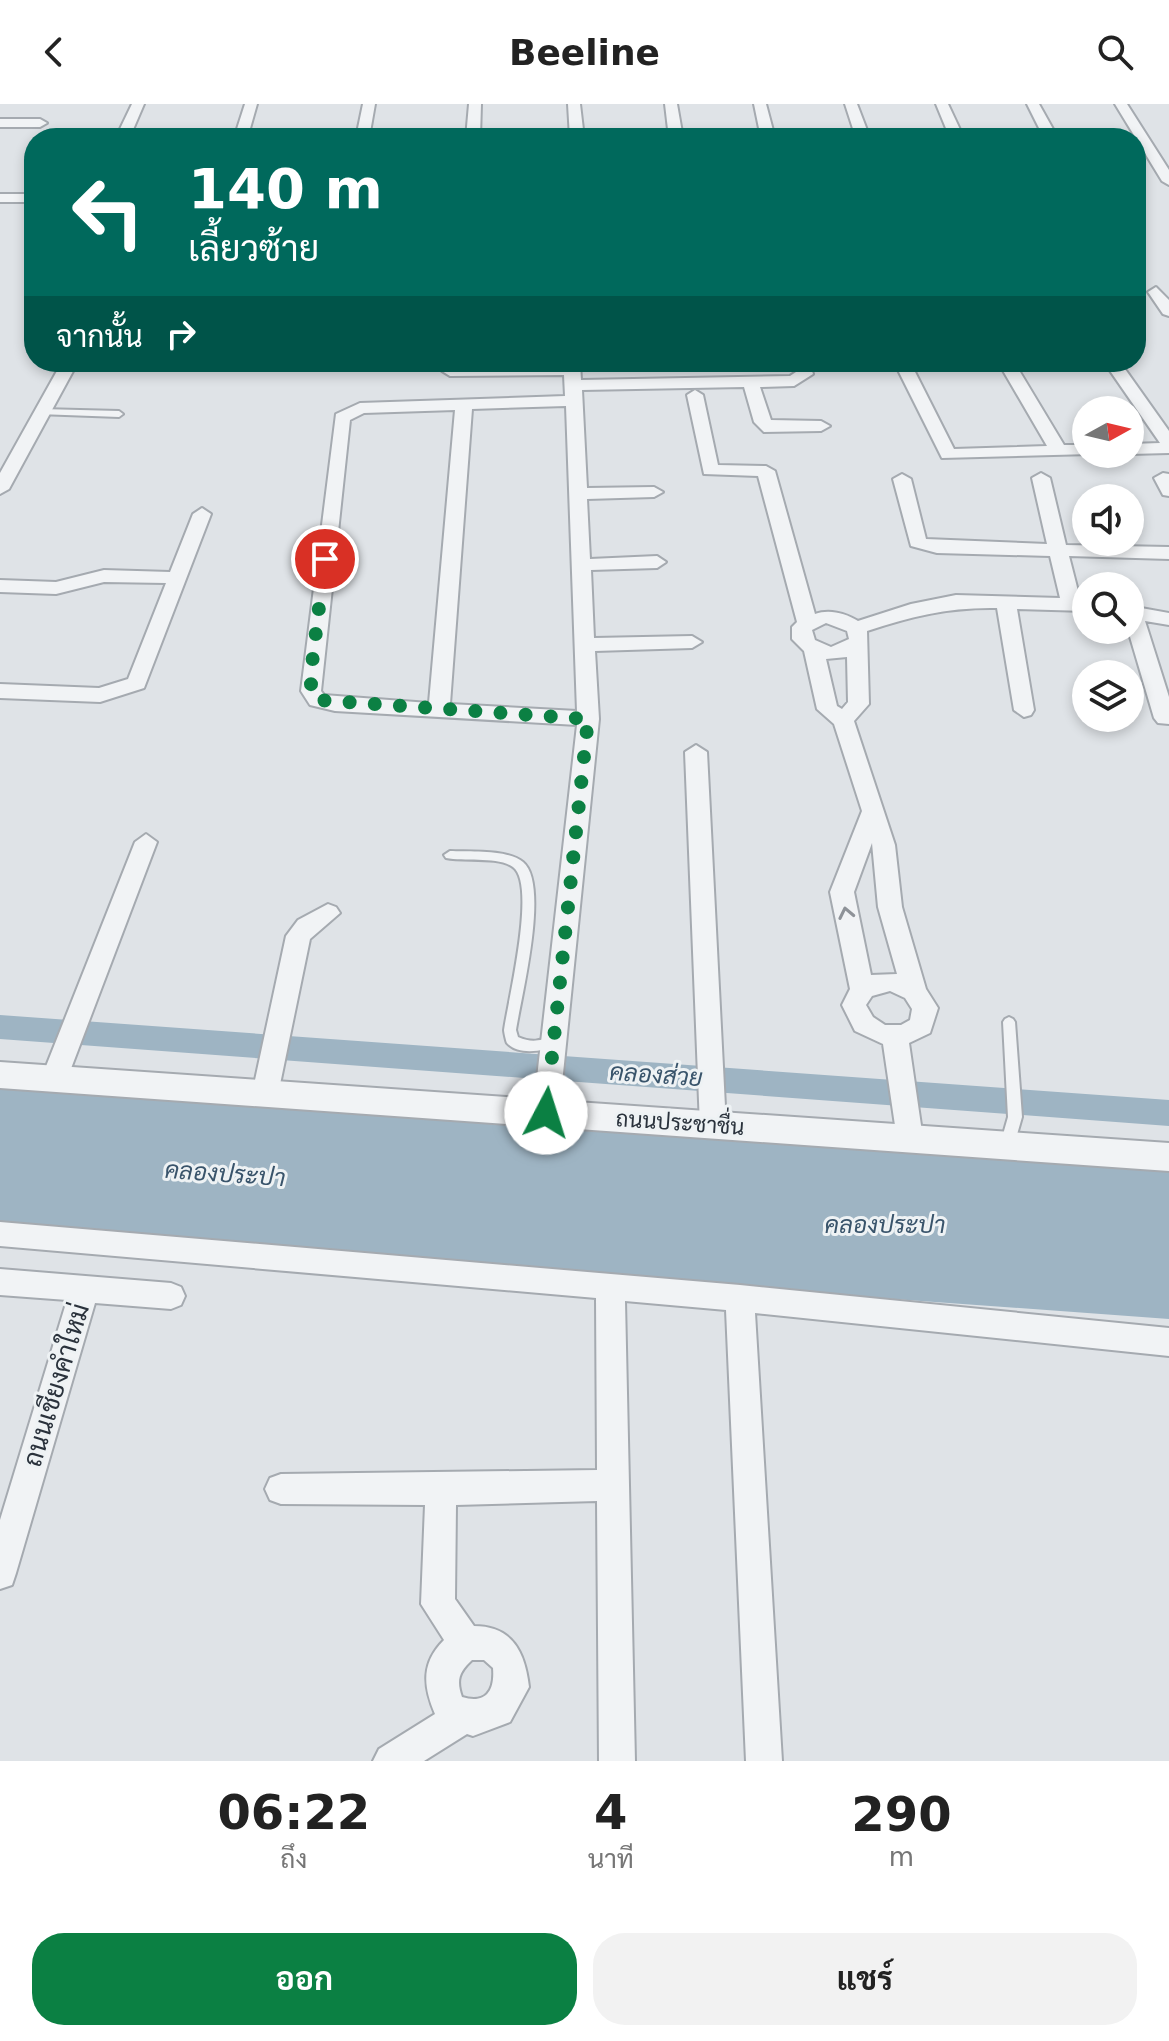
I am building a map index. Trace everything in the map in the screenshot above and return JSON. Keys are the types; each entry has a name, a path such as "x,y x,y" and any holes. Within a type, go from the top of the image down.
{"street":[{"path":"128,128 138,104"},
{"path":"244,128 251,104"},
{"path":"366,128 369,104"},
{"path":"474,128 475,104"},
{"path":"574,104 576,128"},
{"path":"671,104 675,128"},
{"path":"760,104 766,128"},
{"path":"851,104 859,128"},
{"path":"942,104 953,128"},
{"path":"1033,104 1046,128"},
{"path":"1121,104 1136,128"},
{"path":"0,123 37,128"},
{"path":"1146,144 1169,181"},
{"path":"0,198 24,198"},
{"path":"1156,292 1169,311"},
{"path":"0,489 64,372"},
{"path":"464,372 692,389 794,381 804,372"},
{"path":"687,372 710,470 766,471 807,622"},
{"path":"907,372 948,454 1072,451"},
{"path":"1012,372 1059,451"},
{"path":"1119,372 1169,445 1144,448"},
{"path":"573,380 464,403 360,408 342,418 311,691 317,700 588,719"},
{"path":"548,1101 588,719 573,380"},
{"path":"751,383 763,422 770,428 821,426"},
{"path":"439,709 464,403"},
{"path":"1041,478 1058,550 1072,586"},
{"path":"902,479 918,542 937,547 1169,553"},
{"path":"579,494 654,492"},
{"path":"0,691 100,695 137,683 202,514"},
{"path":"581,565 657,562"},
{"path":"0,586 56,588 104,576 178,578"},
{"path":"843,720 859,704 856,636 834,617 807,622 800,633 802,639 814,649 834,653 850,649 856,636 918,608 956,601 1072,604"},
{"path":"1006,601 1024,710"},
{"path":"1144,614 1169,619"},
{"path":"585,645 692,642"},
{"path":"1141,644 1165,718"},
{"path":"814,649 827,709 843,720 873,811 884,845 890,907 914,991 925,1008 925,1017 913,1032 895,1036 880,1034 861,1022 854,1005 862,989 842,892 873,811"},
{"path":"696,752 713,1113"},
{"path":"59,1067 146,842"},
{"path":"267,1082 298,936 306,926 328,913"},
{"path":"862,989 881,981 914,991"},
{"path":"895,1036 909,1126"},
{"name":"ถนนประชาชื่น","path":"0,1075 59,1067 1011,1131 1169,1157"},
{"path":"0,1234 740,1298 1169,1342"},
{"name":"ถนนเชียงคำใหม่","path":"0,1282 171,1296"},
{"path":"610,1288 617,1761"},
{"name":"ถนนเชียงคำใหม่","path":"0,1573 85,1289"},
{"path":"740,1298 764,1761"},
{"path":"281,1489 441,1490 613,1485"},
{"path":"441,1490 438,1604 466,1643"},
{"path":"466,1643 490,1643 509,1660 512,1687 498,1710 473,1719 450,1709 439,1685 446,1659 466,1643"},
{"path":"391,1761 466,1715"}],"lane":[{"path":"41,412 119,414"},
{"path":"450,855 501,860 519,865 527,874 529,901 510,1030 512,1040 527,1047 553,1044"},
{"path":"1009,1022 1013,1079 1011,1131"}],"water":[{"name":"คลองประปา","path":"0,1087 1169,1171 1169,1319 743,1288 0,1226"}],"waterway":[{"name":"คลองส่วย","path":"0,1027 1169,1113"}],"route":[{"path":"325,559 311,672 311,691 317,700 335,704 588,719 546,1113"}]}
